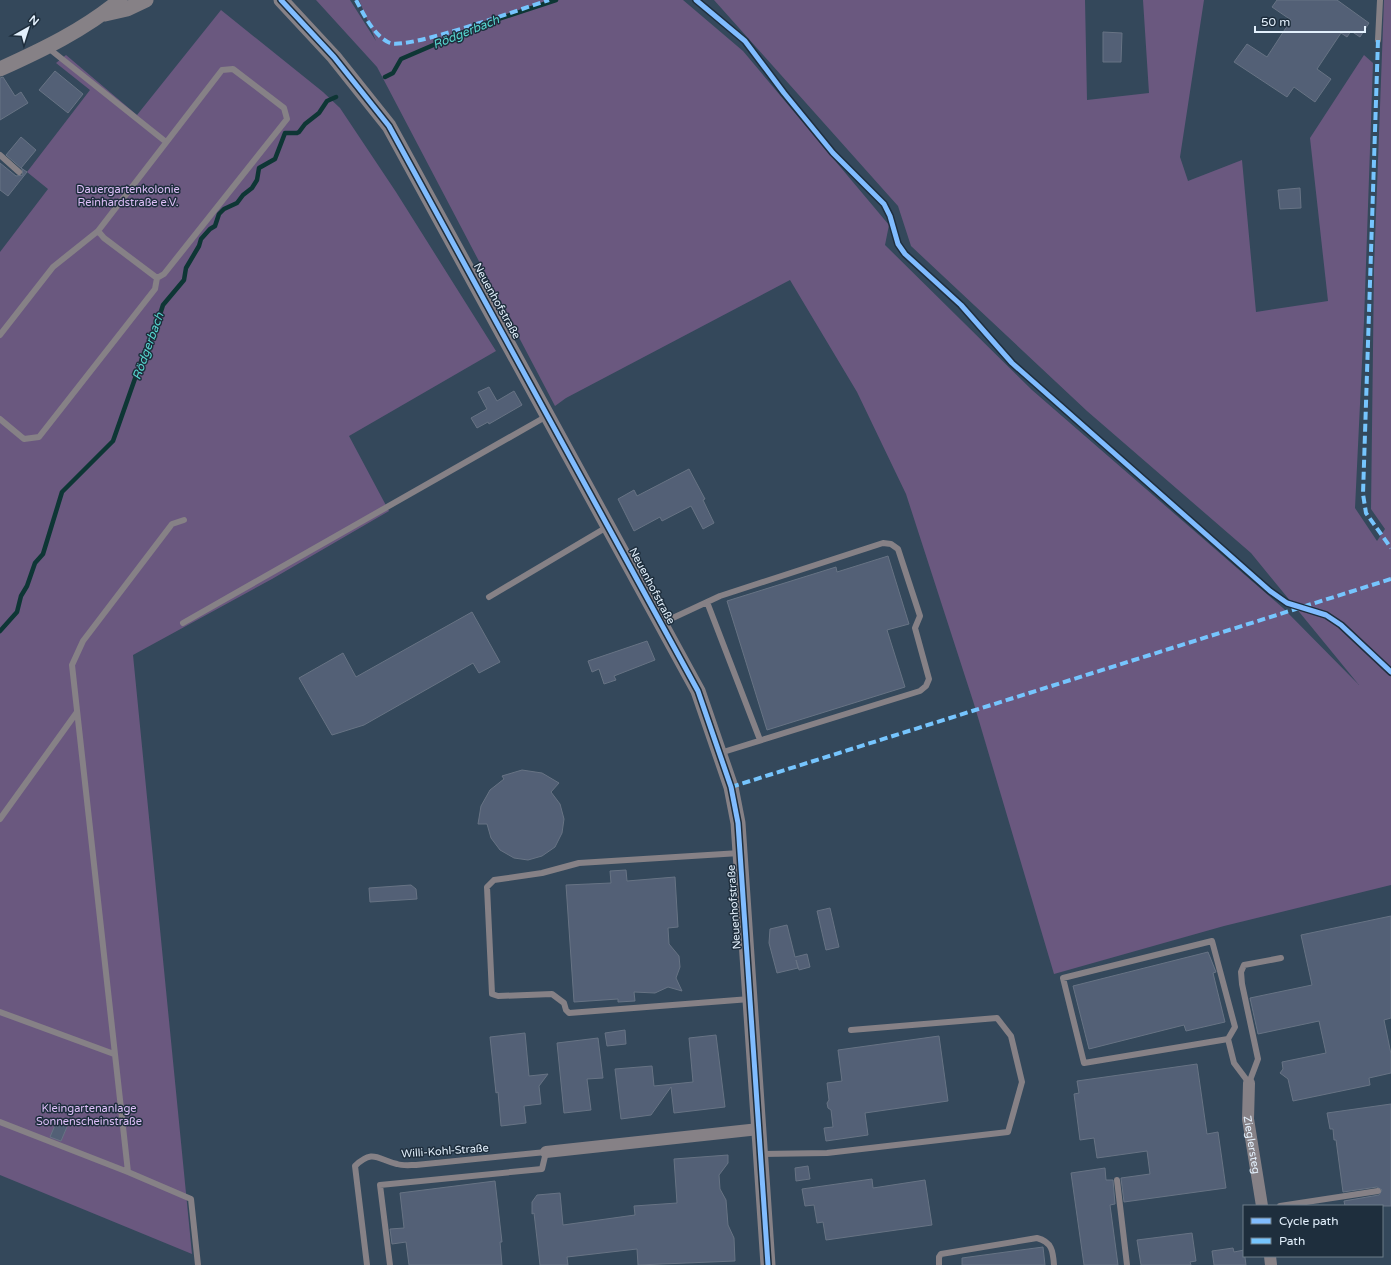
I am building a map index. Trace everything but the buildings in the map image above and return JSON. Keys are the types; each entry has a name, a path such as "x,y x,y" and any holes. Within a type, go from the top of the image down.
{"street":[{"path":"0,69 47,47 104,14 120,0"},
{"path":"104,14 128,10 146,0"},
{"name":"Neuenhofstraße","path":"281,0 334,57 389,126 698,691 731,787 738,823 768,1265"},
{"name":"Zieglersteg","path":"1249,1083 1248,1119 1262,1205"},
{"path":"546,1152 759,1129"}],"lane":[{"path":"1378,40 1380,0"},
{"path":"47,47 166,142"},
{"path":"0,335 53,267 98,231 222,70 234,69 284,108 287,119 164,274 157,278 155,289 39,437 24,439 0,419"},
{"path":"0,155 19,172"},
{"path":"98,231 104,238 157,278"},
{"path":"183,623 548,415"},
{"path":"128,1172 72,665 83,641 172,524 184,520"},
{"path":"489,597 609,526"},
{"path":"662,623 720,596 883,543 892,544 898,550 920,616 915,628 929,679 926,686 920,691 720,753"},
{"path":"707,602 760,740"},
{"path":"0,818 77,712"},
{"path":"740,853 579,863 542,873 494,880 487,887 492,994 498,996 552,994 564,1003 566,1010 569,1013 750,1000"},
{"path":"1228,1040 1084,1063 1063,978 1212,941 1235,1027 1228,1040 1234,1064 1249,1083"},
{"path":"1249,1083 1258,1059 1242,984 1241,972 1244,965 1281,958"},
{"path":"0,1012 114,1054"},
{"path":"761,1154 827,1153 1008,1132 1022,1082 1011,1036 997,1018 851,1030"},
{"path":"0,1122 128,1172 191,1199 198,1265"},
{"path":"390,1265 380,1185 542,1169 546,1152"},
{"name":"Willi-Kohl-Straße","path":"367,1265 355,1166 364,1158 376,1156 398,1165 416,1165 546,1152"},
{"path":"1117,1180 1128,1265"},
{"path":"1287,1205 1378,1191"},
{"path":"939,1265 939,1257 941,1254 1037,1238 1044,1240 1050,1245 1054,1265"}],"green space":[{"path":"316,0 350,0 376,41 359,0 683,0 743,51 889,225 885,245 1032,390 1283,608 1359,685 1251,553 1087,411 911,246 898,206 714,0 1085,0 1087,100 1149,93 1143,0 1204,0 1180,157 1188,181 1242,160 1256,312 1328,301 1310,138 1364,55 1373,63 1364,321 1355,508 1377,541 1385,529 1371,509 1374,268 1384,0 1391,0 1391,885 1224,926 1054,974 974,704 906,494 857,392 790,280 566,398 555,406 377,67"},
{"path":"221,10 323,92 340,108 396,192 496,351 349,436 389,511 272,579 133,655 192,1254 0,1175 0,252 48,189 27,172 90,90 56,63 66,55 137,115"}],"waterway":[{"name":"Rödgerbach","path":"385,77 393,73 401,59 480,25 556,0"},
{"name":"Rödgerbach","path":"0,631 17,612 21,596 27,586 35,563 43,554 62,492 113,441 144,353 156,327 163,305 184,280 186,268 199,246 201,239 210,229 215,226 219,214 224,209 237,203 243,195 252,188 257,180 259,168 275,159 285,133 299,132 305,124 319,113 327,101 336,97"}],"marked path":[{"path":"356,0 374,30 384,40 390,43 401,43 441,35 549,0"},
{"path":"1378,40 1363,494 1366,513 1391,548"},
{"path":"731,787 1391,579"}],"cycle path":[{"path":"281,0 334,57 389,126 698,691 731,787 738,823 768,1265"},
{"path":"696,0 745,41 784,93 833,153 884,204 890,216 898,244 905,254 961,305 1012,363 1270,591 1287,603 1326,615 1341,625 1391,672"}],"park label":[{"name":"Dauergartenkolonie Reinhardstraße e.V.","path":"128,195"},
{"name":"Kleingartenanlage Sonnenscheinstraße","path":"89,1114"}]}
